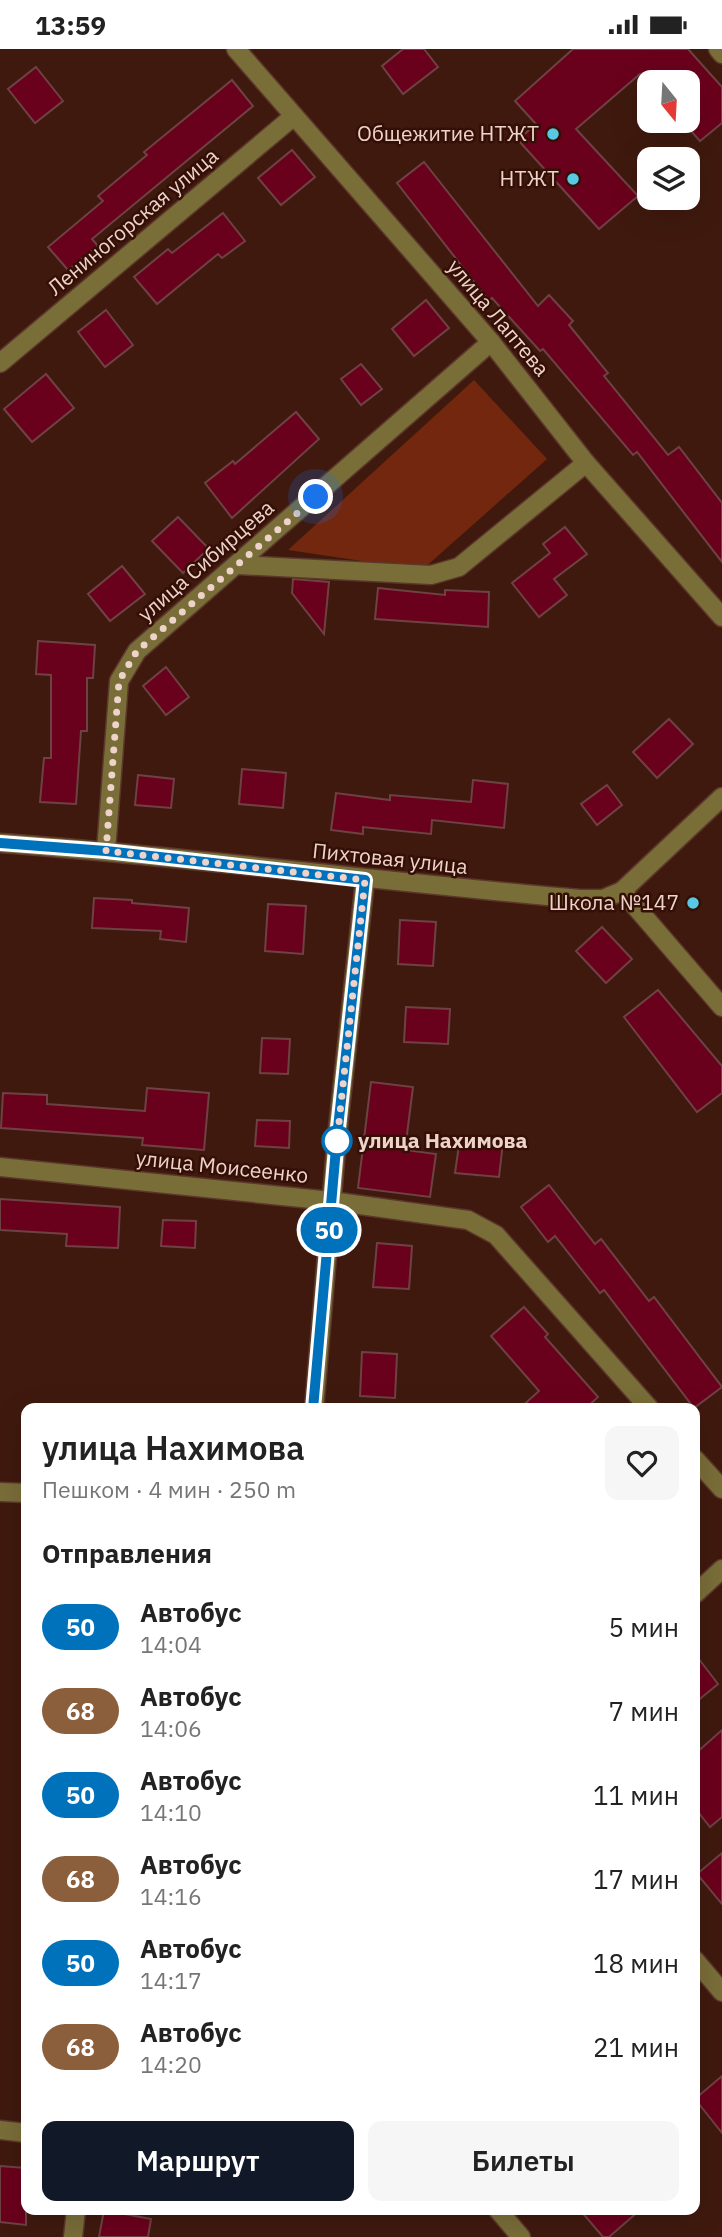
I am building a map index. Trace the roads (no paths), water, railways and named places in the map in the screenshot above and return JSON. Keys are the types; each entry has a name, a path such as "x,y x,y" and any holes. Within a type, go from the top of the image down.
{"street":[{"name":"улица Лаптева","path":"236,49 491,342 586,463 722,617"},
{"path":"718,49 722,54"},
{"name":"Лениногорская улица","path":"0,363 295,116"},
{"name":"улица Сибирцева","path":"106,851 119,681 137,651 491,342"},
{"path":"238,565 431,575 459,567 586,463"},
{"path":"722,797 622,891 722,1007"},
{"name":"Пихтовая улица","path":"0,843 106,851 365,880 580,899 603,899 622,891"},
{"path":"314,1403 331,1201 365,880"},
{"name":"улица Моисеенко","path":"0,1167 331,1201 468,1220 496,1235 645,1403"},
{"path":"700,1465 722,1489"},
{"path":"0,1492 21,1493"},
{"path":"700,1589 722,1569"},
{"path":"700,1966 722,1992"},
{"path":"0,2130 21,2132"},
{"path":"73,2237 75,2215"},
{"path":"502,2215 521,2237"}],"place":[{"name":"Общежитие НТЖТ","path":"553,134"},
{"name":"НТЖТ","path":"573,179"},
{"name":"Школа №147","path":"693,903"},
{"name":"улица Нахимова","path":"337,1141"}]}
